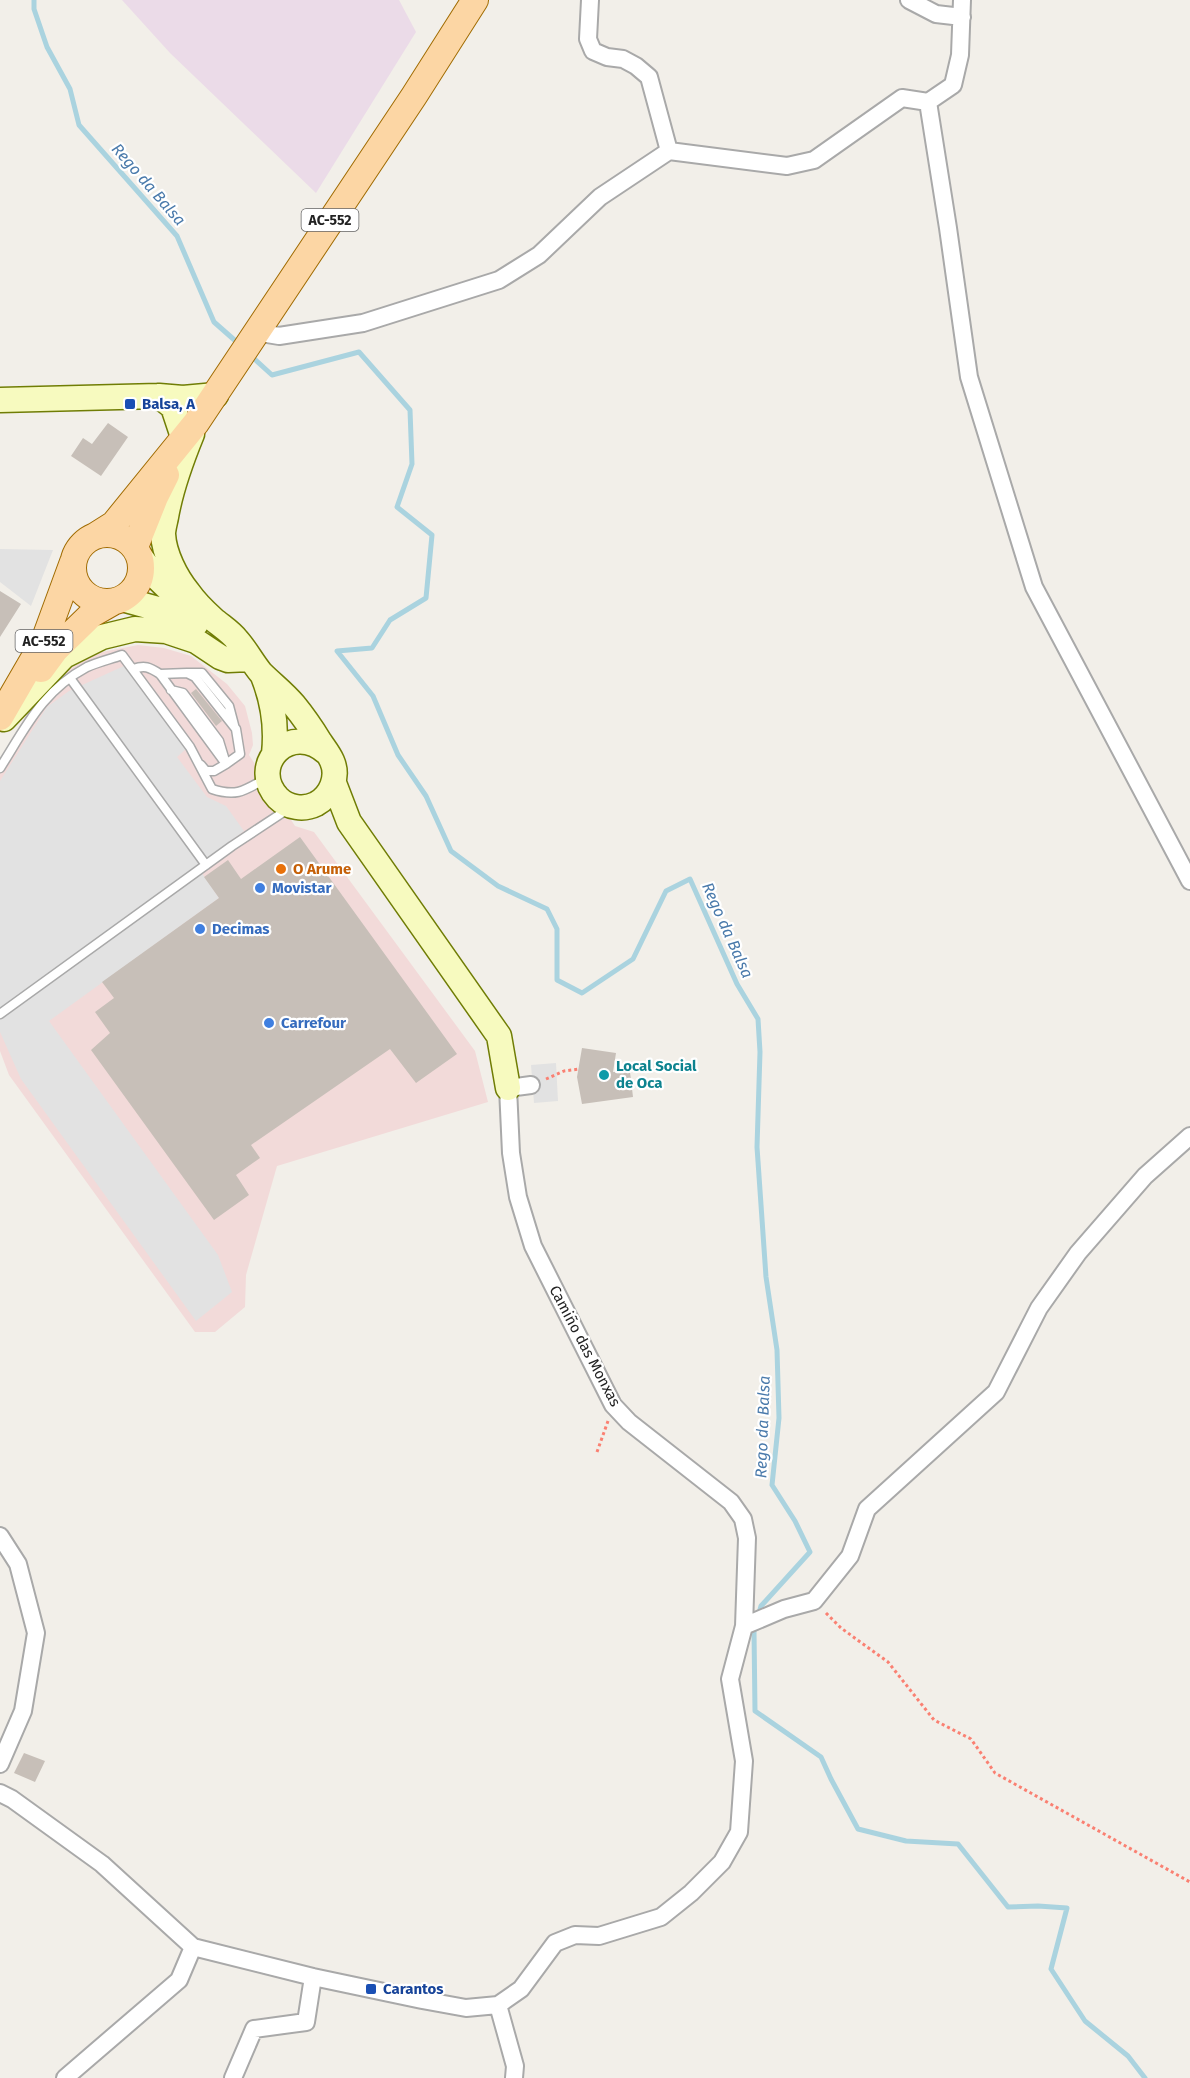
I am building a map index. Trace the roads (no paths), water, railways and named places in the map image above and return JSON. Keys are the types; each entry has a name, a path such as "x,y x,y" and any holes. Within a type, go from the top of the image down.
{"main road":[{"name":"AC-552","path":"0,721 44,641 78,549 86,541 114,524 190,431 414,96 475,0"},
{"name":"AC-552","path":"0,721 56,650 92,614 130,594 141,578 142,567 137,551 155,497 190,431"},
{"path":"95,536 117,535 127,539 137,551"},
{"path":"74,559 75,581 81,591 101,602 117,601"}],"street":[{"path":"590,0 588,39 592,51 607,57 623,59 649,76 669,151"},
{"path":"909,0 936,14 962,17"},
{"path":"255,332 279,336 363,323 499,280 539,255 600,197 669,151 787,166 814,160 902,98 928,102 953,85 960,55 962,0"},
{"path":"928,102 969,377 1034,587 1190,881"},
{"path":"0,400 159,396 183,398 216,394"},
{"path":"159,396 173,406 190,431 169,501 163,534 170,562 187,591 213,619 237,639 256,666 271,696 276,740 271,766 272,790 280,800 349,822"},
{"path":"137,551 173,594 256,666 293,704 333,762 334,783 349,822 499,1036 519,1086"},
{"path":"117,601 169,612 197,625 224,647 256,666"},
{"path":"0,721 64,656 102,637 135,628 166,632 196,641 220,657 256,666"},
{"path":"271,766 281,747 290,742 300,740 320,746 327,753"},
{"path":"299,807 323,799 334,783"},
{"name":"Camiño das Monxas","path":"498,2005 521,1989 555,1942 575,1935 599,1936 661,1917 691,1893 722,1862 739,1832 744,1761 730,1680 744,1626 747,1538 743,1519 731,1502 629,1422 613,1405 533,1246 518,1197 511,1153 519,1086"},
{"path":"744,1626 764,1616 814,1601 850,1556 867,1509 996,1392 1039,1308 1078,1253 1145,1176 1190,1136"},
{"path":"0,1536 18,1564 36,1633 23,1711 0,1764"},
{"path":"0,1793 12,1799 102,1864 192,1947 313,1977 466,2008 498,2005 515,2066 514,2078"},
{"path":"65,2078 178,1980 192,1947"},
{"path":"233,2078 254,2029 306,2022 313,1977"}],"lane":[{"path":"0,768 40,704 61,683 89,666 122,655 190,747 212,789 226,794 243,792 271,766"},
{"path":"133,669 144,666 160,674 226,764"},
{"path":"160,674 187,672 195,677 236,729 240,754 214,771 206,771 199,764"},
{"path":"70,678 206,865"},
{"path":"0,1014 275,816 299,807"}],"waterway":[{"name":"Rego da Balsa","path":"34,0 34,9 47,47 70,89 79,125 177,236 214,322 239,344"},
{"name":"Rego da Balsa","path":"250,355 272,375 359,352 410,410 412,464 397,507 432,535 426,598 390,620 372,648 337,651 373,696 398,755 426,796 451,851 498,886 547,909 557,929 557,980 582,993 633,959 666,891 690,879 737,984 758,1019 760,1052 757,1147 766,1277 777,1350 779,1418 772,1485 795,1521 810,1552 761,1606 758,1617"},
{"name":"Rego da Balsa","path":"755,1626 755,1711 821,1757 858,1829 906,1841 958,1844 1008,1907 1067,1908 1051,1969 1085,2021 1128,2056 1145,2078"}],"place":[{"name":"Balsa, A","path":"130,404"},
{"name":"O Arume","path":"281,869"},
{"name":"Movistar","path":"260,888"},
{"name":"Decimas","path":"200,929"},
{"name":"Carrefour","path":"269,1023"},
{"name":"Local Social de Oca","path":"604,1075"},
{"name":"Carantos","path":"371,1989"}]}
